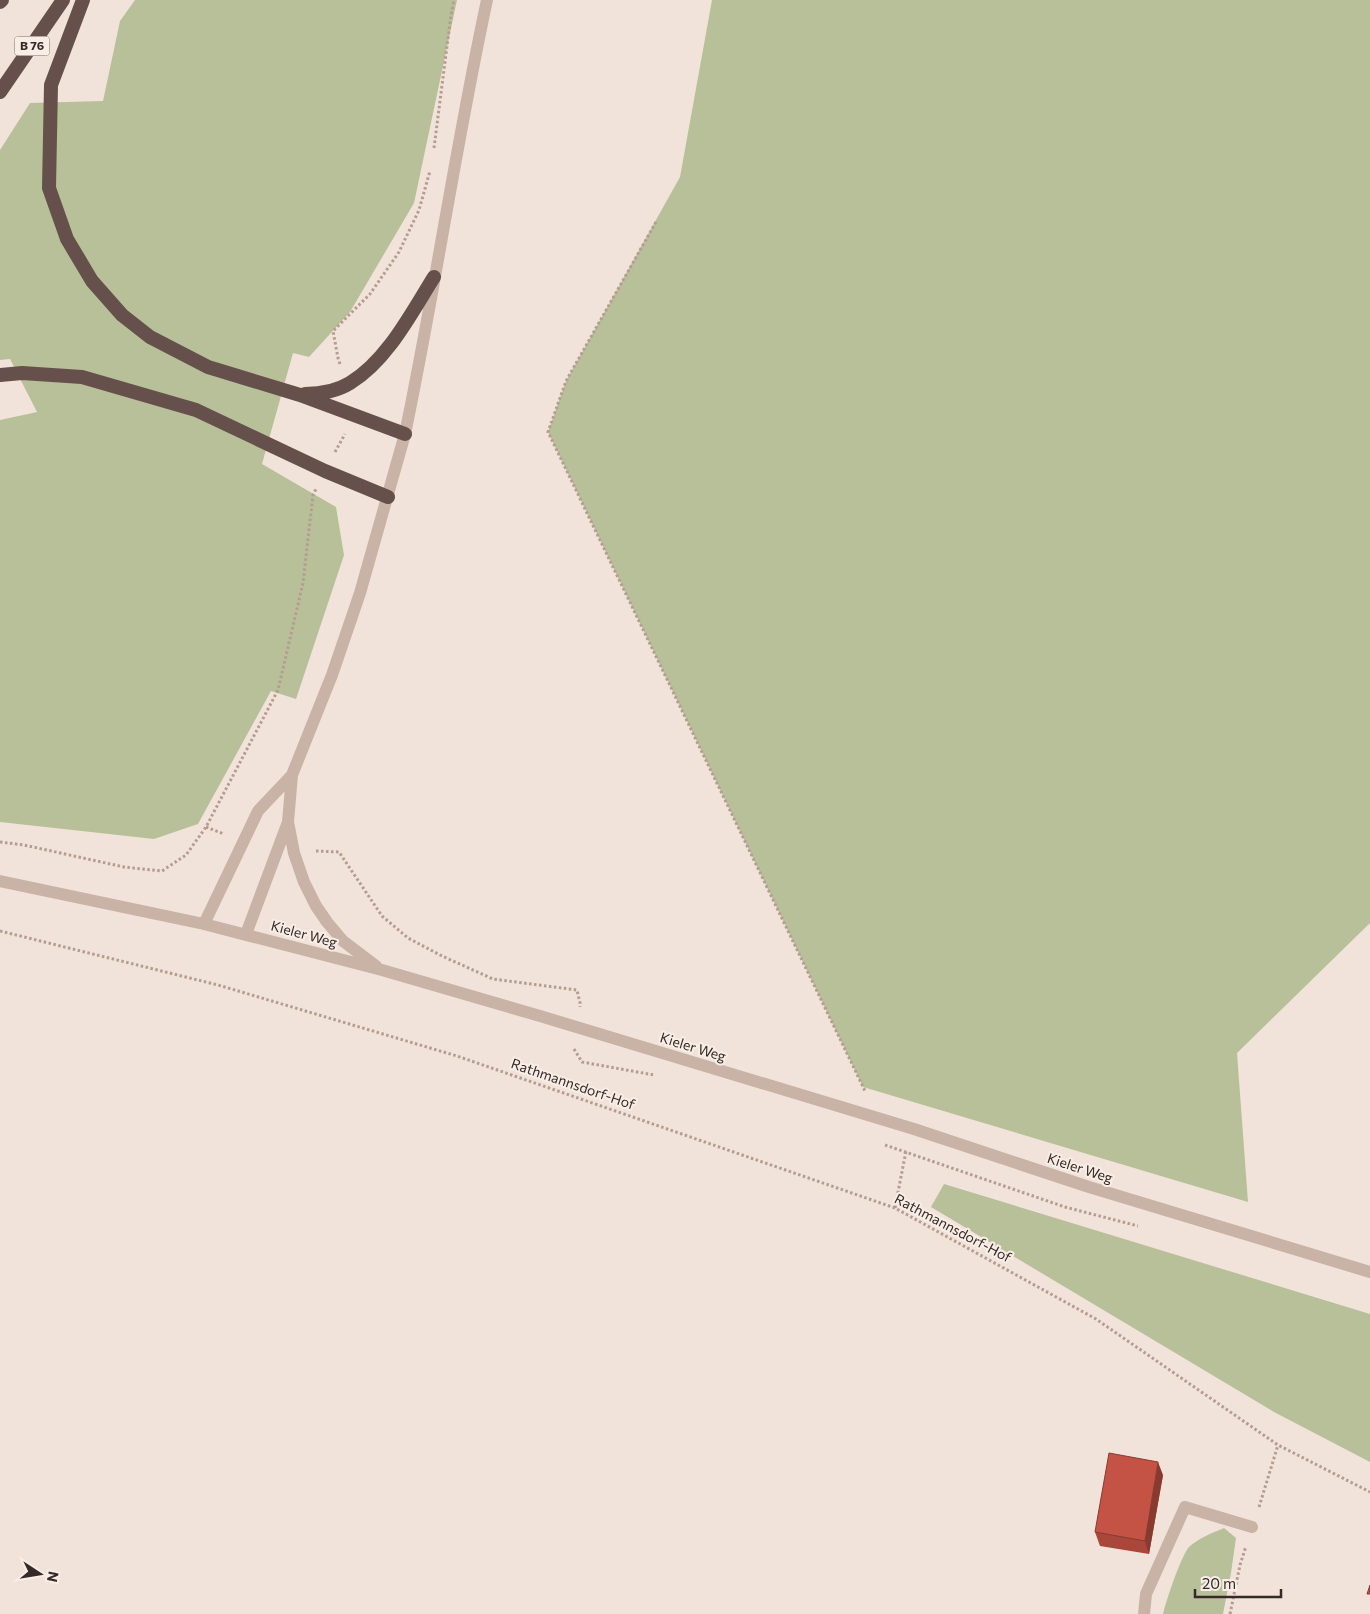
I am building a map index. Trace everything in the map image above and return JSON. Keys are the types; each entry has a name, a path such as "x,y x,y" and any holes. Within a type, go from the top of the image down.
{"highway":[{"name":"B 76","path":"0,92 63,0"},
{"path":"83,0 51,85 48,188 67,239 92,282 122,315 150,337 208,367 300,395 405,434"},
{"path":"300,395 321,394 350,384 374,364 400,330 434,277"},
{"path":"0,375 22,373 82,377 196,410 325,471 388,496"}],"street":[{"path":"382,970 343,941 316,906 304,882 294,853 288,822 292,774 332,675 360,593 405,434 421,360 434,277 487,0"},
{"path":"204,924 258,811 292,774"},
{"path":"246,934 288,822"},
{"name":"Kieler Weg","path":"0,881 204,924 382,970 914,1129 1089,1187 1370,1272"},
{"path":"1144,1614 1146,1594 1185,1507 1252,1527"}],"path":[{"path":"434,153 450,15 454,0"},
{"path":"350,384 338,358 333,331 370,294 399,252 419,210 432,162"},
{"path":"656,222 566,381 548,432 863,1088 882,1120"},
{"path":"0,842 24,845 124,867 162,871 186,855 206,827 278,690 303,583 313,495 354,416"},
{"name":"Rathmannsdorf-Hof","path":"0,931 218,985 457,1056 895,1208 1096,1319 1278,1445 1370,1492"},
{"path":"895,1208 906,1152 914,1129"}],"green space":[{"path":"135,0 457,0 414,203 350,312 309,357 293,353 262,464 336,507 344,555 296,699 271,691 198,824 154,839 0,822 0,420 37,412 10,359 0,360 0,150 30,103 103,101 120,21"},
{"path":"712,0 1370,0 1370,923 1237,1053 1248,1202 863,1087 548,432 566,381 680,177"},
{"path":"944,1184 1370,1314 1370,1462 1274,1412 931,1207"},
{"path":"1224,1528 1236,1538 1223,1614 1163,1614 1170,1589 1189,1547 1201,1538"}],"building":[{"path":"1109,1453 1158,1462 1145,1541 1095,1532"}]}
